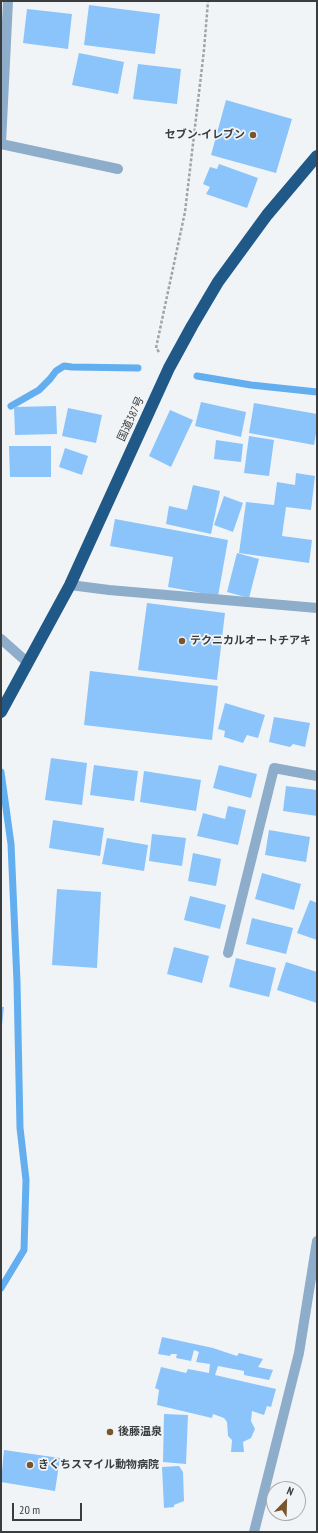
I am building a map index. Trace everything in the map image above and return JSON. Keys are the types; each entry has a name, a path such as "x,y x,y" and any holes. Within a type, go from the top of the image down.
{"highway":[{"name":"国道387号","path":"1,712 70,585 169,368 218,282 268,215 317,156"}],"street":[{"path":"8,1 1,143 118,169"},
{"path":"70,585 133,593 317,608"},
{"path":"1,639 28,662"},
{"path":"228,953 274,768 317,776"},
{"path":"254,1532 299,1353 317,1241"}],"path":[{"path":"169,368 156,348 185,212 204,50 208,1"}],"building":[{"path":"89,5 160,14 155,54 84,45"},
{"path":"27,9 72,14 68,49 23,43"},
{"path":"79,53 124,62 118,94 72,85"},
{"path":"138,64 181,69 177,104 133,99"},
{"path":"226,100 292,119 276,173 211,155"},
{"path":"219,164 258,178 247,208 206,194 210,187 203,184 210,167 217,169"},
{"path":"201,402 246,412 241,437 195,426"},
{"path":"254,403 317,414 317,428 314,445 249,433"},
{"path":"56,406 57,434 15,435 14,407"},
{"path":"68,408 102,415 96,443 62,436"},
{"path":"170,410 193,420 171,467 149,456"},
{"path":"249,436 274,440 269,476 244,473"},
{"path":"216,440 243,444 241,462 214,459"},
{"path":"9,446 51,446 51,477 10,477"},
{"path":"65,448 88,456 82,475 59,467"},
{"path":"296,473 315,476 311,510 286,507 282,536 312,540 309,563 239,553 246,502 274,505 277,482 295,485"},
{"path":"193,485 220,491 211,534 166,524 169,506 187,510"},
{"path":"224,496 243,503 233,532 214,525"},
{"path":"115,519 228,540 218,596 168,587 173,557 110,546"},
{"path":"237,553 259,559 249,598 227,592"},
{"path":"147,603 225,613 217,680 138,670"},
{"path":"90,671 218,686 212,740 84,725"},
{"path":"225,703 265,715 258,738 247,735 243,743 224,737 225,731 218,729"},
{"path":"274,717 310,723 305,747 293,744 290,747 269,742"},
{"path":"51,758 87,763 82,805 45,800"},
{"path":"94,765 138,771 134,801 90,795"},
{"path":"219,765 257,774 251,798 213,788"},
{"path":"144,771 201,780 196,811 140,802"},
{"path":"286,786 317,790 317,816 283,811"},
{"path":"228,806 246,810 238,845 197,836 203,813 225,819"},
{"path":"53,820 104,828 100,856 49,848"},
{"path":"269,830 310,837 306,862 265,855"},
{"path":"152,834 186,838 182,866 149,861"},
{"path":"107,838 148,845 144,871 102,864"},
{"path":"193,853 221,859 216,886 188,881"},
{"path":"262,873 301,884 294,910 255,899"},
{"path":"57,889 101,892 97,968 52,965"},
{"path":"190,896 226,905 220,929 184,920"},
{"path":"310,900 317,903 317,940 297,933"},
{"path":"252,918 293,928 286,954 246,944"},
{"path":"174,947 209,956 202,983 167,974"},
{"path":"236,958 276,968 269,997 229,987"},
{"path":"286,962 317,972 317,1003 277,990"},
{"path":"1,1007 4,1007 2,1025 1,1025"},
{"path":"162,1337 213,1348 237,1356 239,1353 263,1359 258,1367 273,1370 269,1380 244,1375 244,1371 218,1366 215,1375 276,1389 271,1407 267,1406 264,1415 252,1411 251,1421 255,1429 251,1438 243,1442 244,1452 231,1452 232,1440 228,1436 227,1422 224,1418 213,1414 212,1418 157,1405 159,1390 155,1388 161,1367 186,1373 188,1369 209,1373 210,1364 196,1362 199,1352 194,1350 191,1361 176,1358 177,1354 171,1354 170,1356 158,1354"},
{"path":"164,1414 188,1415 186,1464 163,1462"},
{"name":"きくちスマイル動物病院","path":"4,1450 60,1458 55,1491 1,1482"},
{"path":"179,1466 183,1472 184,1501 174,1505 174,1507 164,1508 162,1467"}],"waterway":[{"path":"11,406 39,390 56,371 64,366 138,368"},
{"path":"197,376 251,385 317,392"},
{"path":"1,772 11,844 17,982 20,1128 26,1180 24,1250 1,1288"}],"place":[{"name":"セブン-イレブン","path":"253,135"},
{"name":"テクニカルオートチアキ","path":"182,641"},
{"name":"後藤温泉","path":"110,1432"},
{"name":"きくちスマイル動物病院","path":"30,1465"}]}
